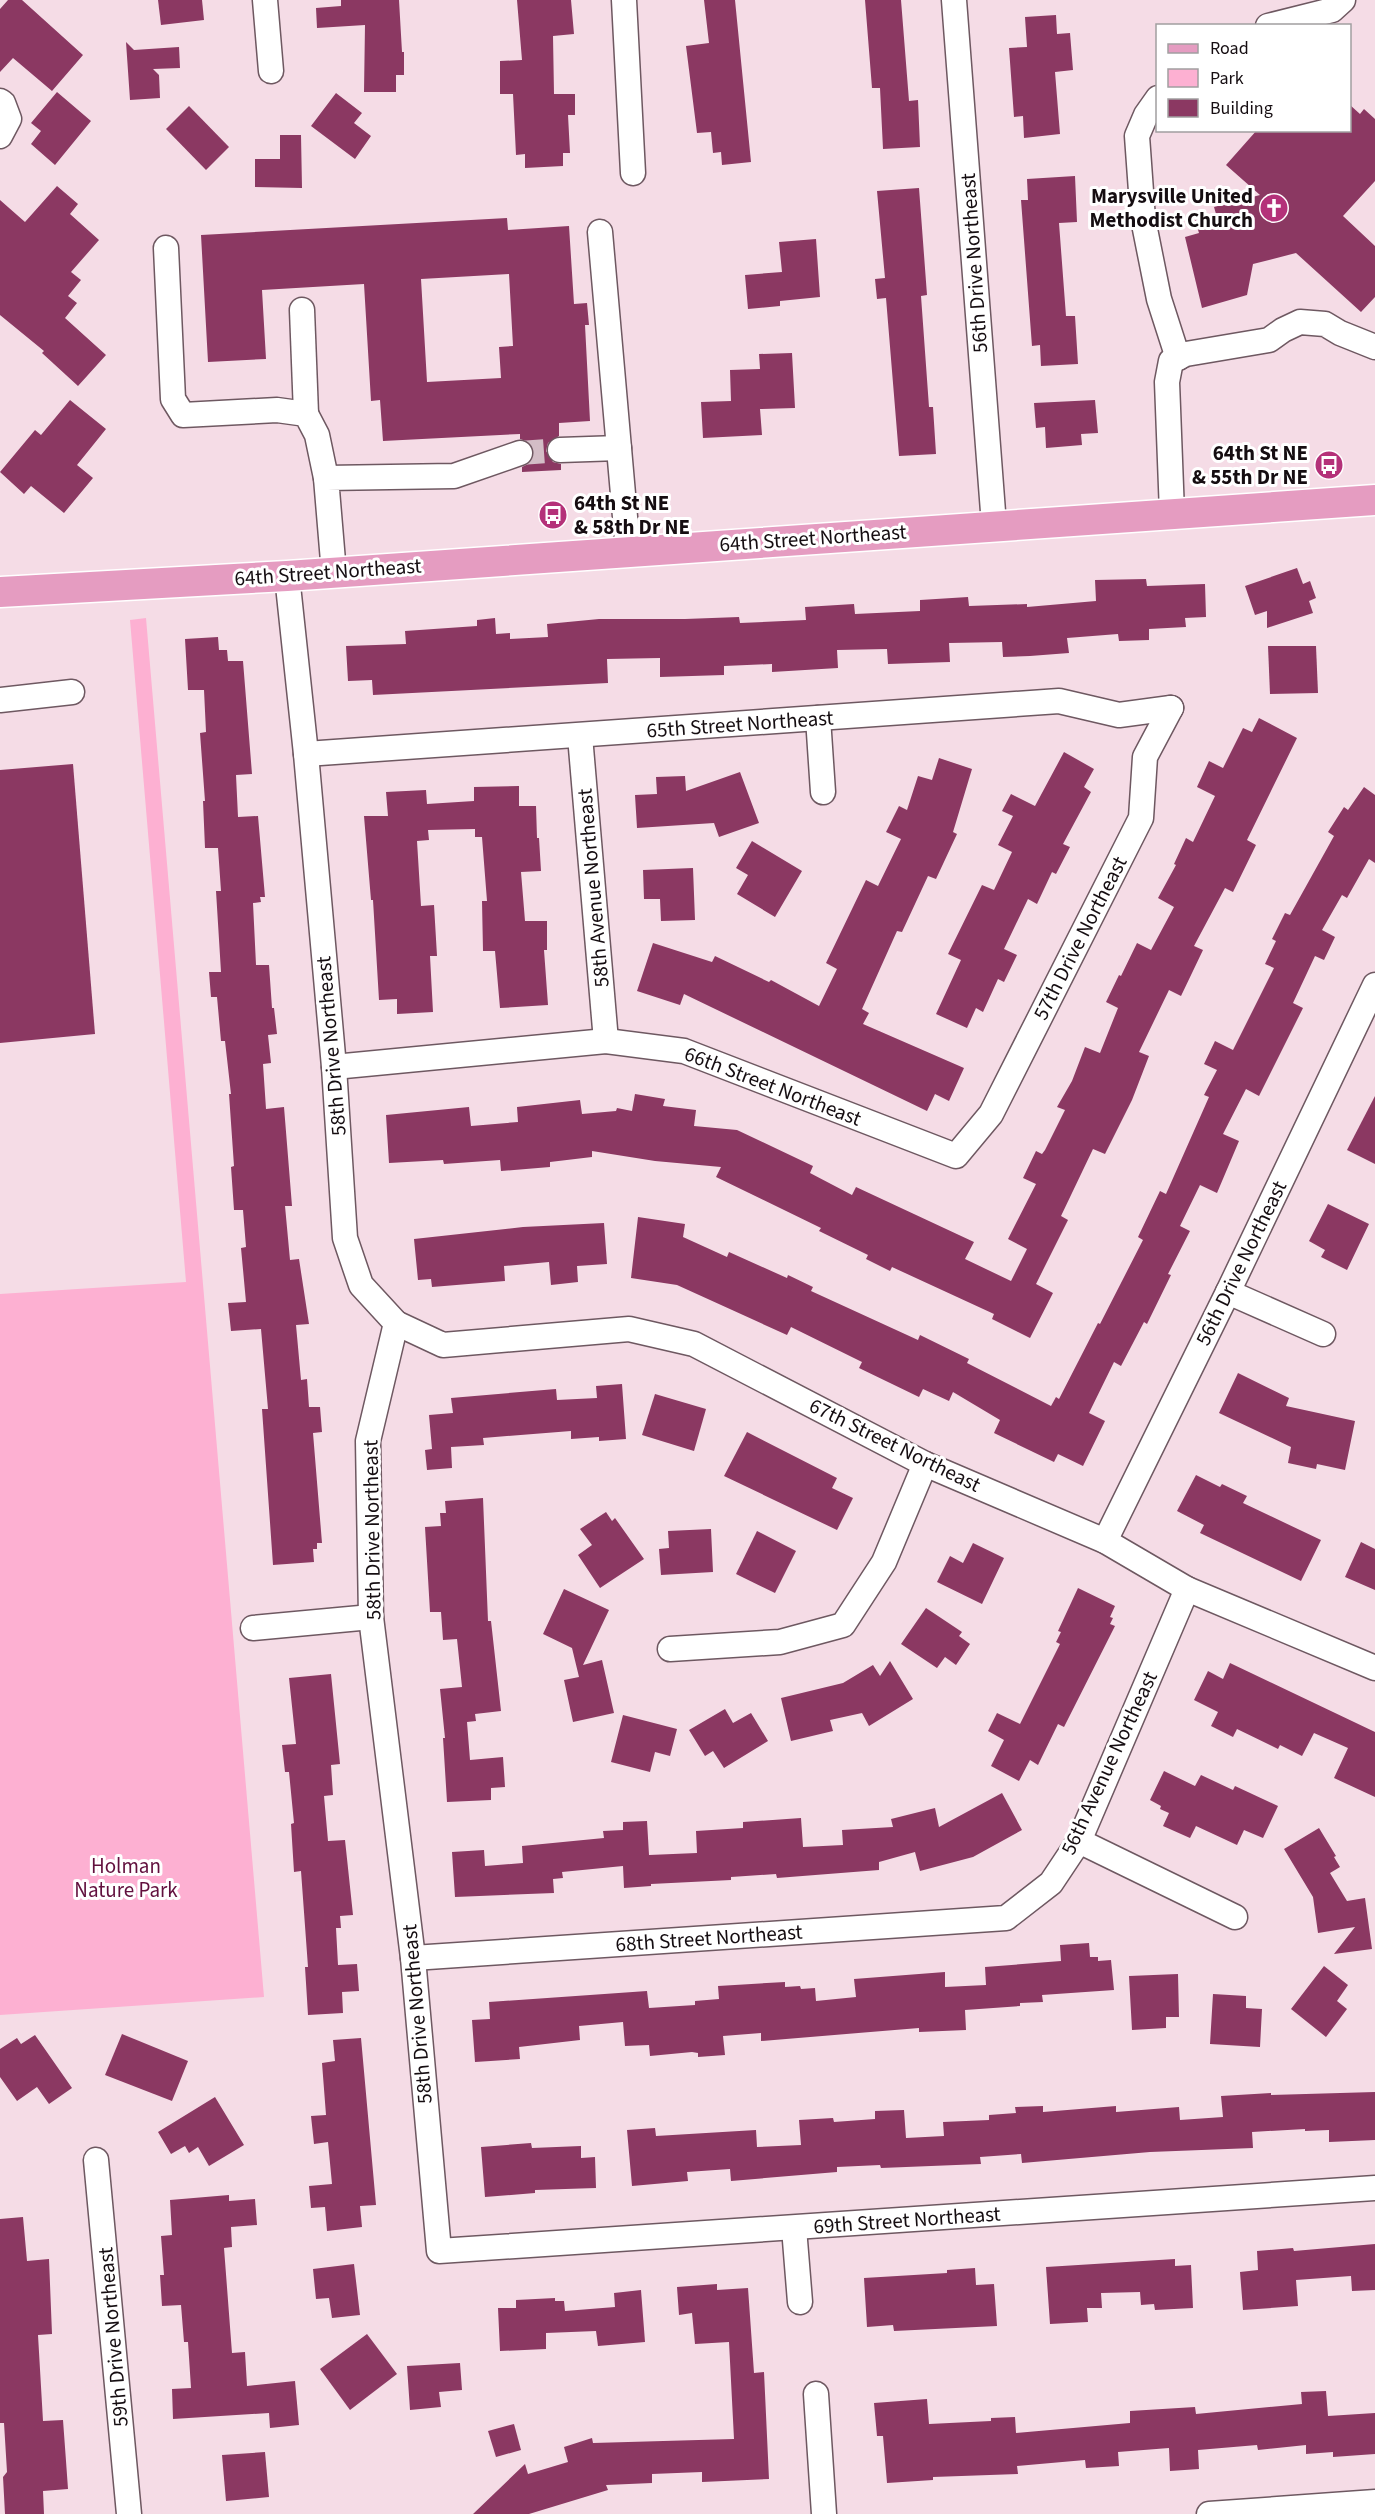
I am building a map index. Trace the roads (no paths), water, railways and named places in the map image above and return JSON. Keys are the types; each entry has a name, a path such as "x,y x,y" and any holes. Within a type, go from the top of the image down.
{"main road":[{"name":"64th Street Northeast","path":"0,592 334,573 1375,500"}],"street":[{"path":"265,0 271,71"},
{"path":"624,0 633,173"},
{"name":"56th Drive Northeast","path":"954,0 994,525"},
{"path":"1276,24 1332,10 1343,0"},
{"path":"0,101 9,119 0,136"},
{"path":"1156,102 1137,136 1142,208 1159,299 1178,358"},
{"path":"600,232 628,551"},
{"path":"166,248 173,399 183,415 277,410 306,414"},
{"path":"302,310 306,414 317,435 326,478 334,573"},
{"path":"1172,513 1167,382 1171,361 1186,354 1269,340 1282,330 1300,322 1325,324 1340,333 1375,347"},
{"path":"560,450 619,448"},
{"path":"326,478 454,476 520,453"},
{"name":"58th Drive Northeast","path":"287,576 306,754 333,1067 345,1239 362,1286 396,1323 368,1441 371,1617 413,1958 439,2251"},
{"path":"0,700 72,692"},
{"name":"65th Street Northeast","path":"306,754 1059,701 1119,715 1171,708"},
{"name":"57th Drive Northeast","path":"956,1156 991,1114 1141,818 1145,756 1171,708"},
{"path":"818,718 823,792"},
{"name":"58th Avenue Northeast","path":"580,736 606,1041"},
{"name":"56th Drive Northeast","path":"1105,1541 1228,1292 1367,1023 1375,985"},
{"name":"66th Street Northeast","path":"333,1067 606,1041 684,1051 956,1156"},
{"path":"1228,1292 1323,1334"},
{"name":"67th Street Northeast","path":"396,1323 442,1346 629,1329 694,1344 925,1464 1105,1541 1187,1589 1375,1668"},
{"path":"670,1649 780,1642 843,1625 884,1562 925,1464"},
{"name":"56th Avenue Northeast","path":"1006,1918 1051,1883 1079,1841 1187,1589"},
{"path":"253,1628 371,1617"},
{"path":"1079,1841 1235,1917"},
{"name":"68th Street Northeast","path":"413,1958 1006,1918"},
{"name":"59th Drive Northeast","path":"96,2160 129,2514"},
{"name":"69th Street Northeast","path":"439,2251 1375,2188"},
{"path":"794,2228 800,2302"},
{"path":"816,2394 824,2514"},
{"path":"1209,2514 1375,2502"}],"tunnel":[{"path":"520,453 560,450"}],"place":[{"name":"Marysville United Methodist Church","path":"1274,208"},
{"name":"64th St NE & 55th Dr NE","path":"1329,465"},
{"name":"64th St NE & 58th Dr NE","path":"553,515"}],"park label":[{"name":"Holman Nature Park","path":"126,1878"}]}
